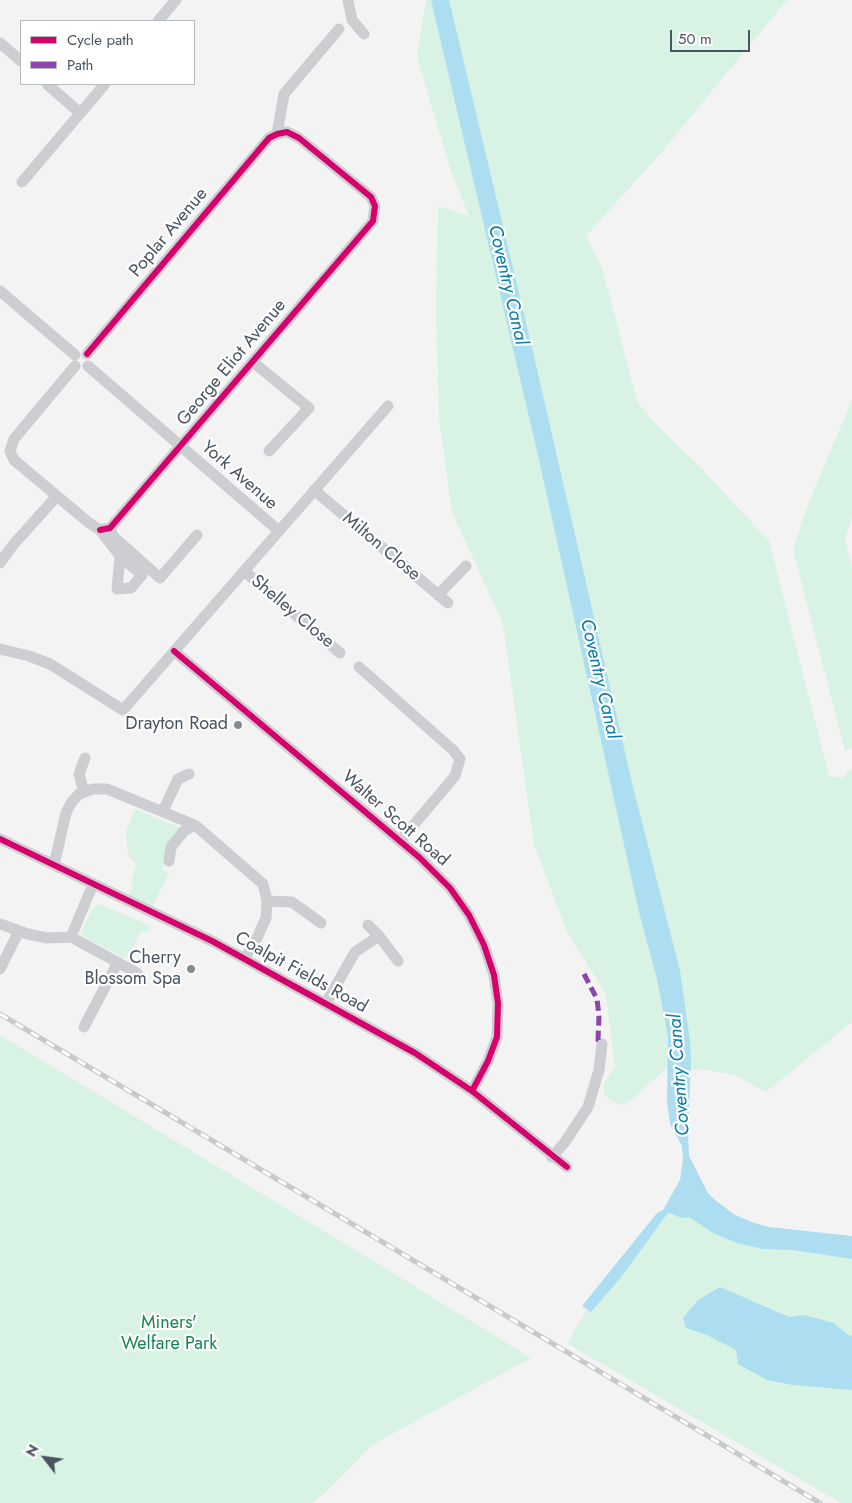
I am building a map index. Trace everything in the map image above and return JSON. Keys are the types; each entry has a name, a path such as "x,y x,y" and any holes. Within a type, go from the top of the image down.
{"street":[{"path":"159,20 176,0"},
{"path":"348,0 352,20 364,34"},
{"path":"278,134 284,94 339,29"},
{"path":"0,43 20,61"},
{"path":"48,85 80,113"},
{"path":"22,182 103,85"},
{"name":"George Eliot Avenue","path":"105,529 182,446 373,221 374,206 371,197 299,138 287,132 278,134"},
{"name":"Poplar Avenue","path":"56,496 14,460 10,451 14,439 79,358 269,138 278,134"},
{"path":"0,291 79,358"},
{"name":"York Avenue","path":"79,358 89,358 88,366 279,531"},
{"path":"253,362 309,408 269,451"},
{"path":"0,649 29,656 50,664 123,710 388,406"},
{"name":"Milton Close","path":"314,490 448,603"},
{"path":"0,563 13,545 56,496 88,522 105,529 160,578 197,535"},
{"path":"105,529 120,556"},
{"path":"438,595 466,566"},
{"name":"Shelley Close","path":"244,571 340,653"},
{"name":"Walter Scott Road","path":"174,651 420,858 450,888 469,915 484,946 494,975 498,1004 497,1037 472,1091"},
{"path":"359,667 453,750 460,759 455,776 400,841"},
{"path":"84,792 79,774 85,758"},
{"path":"163,812 178,779 189,774"},
{"path":"54,865 70,803 79,794 93,789 107,789 195,825 263,884 267,901 266,918 245,958"},
{"path":"169,861 172,847 184,831 195,825"},
{"name":"Coalpit Fields Road","path":"0,839 245,958 415,1053 472,1091 552,1157 567,1167"},
{"path":"71,937 93,884"},
{"path":"267,901 292,902 321,923"},
{"path":"0,924 46,938 71,937 137,972"},
{"path":"368,925 398,961"},
{"path":"0,969 19,931"},
{"name":"Coalpit Fields Road","path":"326,1003 355,952 379,936"},
{"path":"84,1027 118,962"},
{"path":"552,1157 565,1142 588,1107 599,1070 602,1044"}],"green space":[{"path":"426,0 787,0 660,154 586,236 602,267 637,401 648,416 701,468 769,541 829,776 842,778 852,767 852,1022 766,1092 734,1075 708,1070 667,1068 625,1105 613,1102 604,1095 604,1083 615,1067 606,994 568,934 534,845 503,624 452,512 439,418 436,311 438,206 469,216 451,171 417,57"},
{"path":"852,400 852,517 845,539 852,566 852,747 845,751 793,550 808,504"},
{"path":"135,809 181,828 168,850 162,870 169,873 152,908 128,896 133,887 131,881 137,864 130,858 126,832"},
{"path":"100,904 151,926 147,933 141,930 127,959 89,940 82,934 82,930 94,907"},
{"name":"Miners' Welfare Park","path":"0,1035 531,1358 372,1445 326,1492 312,1503 0,1503"},
{"path":"665,1213 719,1219 852,1249 852,1503 841,1503 568,1344 588,1309"}],"water":[{"name":"Coventry Canal","path":"431,0 449,0 533,352 632,783 680,971 691,1061 689,1156 708,1193 735,1215 769,1227 852,1236 852,1259 793,1250 763,1249 737,1243 713,1233 689,1217 681,1218 670,1213 667,1214 622,1276 591,1312 582,1306 657,1213 663,1210 680,1180 683,1159 682,1146 670,1124 667,1102 668,1037 657,979 639,912 538,455"},
{"path":"720,1287 789,1317 804,1315 834,1323 848,1335 852,1336 852,1390 793,1385 767,1380 738,1364 736,1350 707,1335 686,1328 683,1318 698,1300"}],"railway":[{"path":"0,1014 820,1503"}],"marked path":[{"path":"584,974 597,999 599,1016 598,1040 602,1044"}],"cycle path":[{"path":"87,354 269,138 287,132 299,138 371,197 375,206 373,221 110,528 100,530"},
{"path":"174,651 420,858 450,888 469,915 484,945 494,975 498,1003 497,1037 488,1061 472,1091"},
{"path":"0,839 212,941 415,1053 472,1091 567,1167"}],"place":[{"name":"Drayton Road","path":"238,725"},
{"name":"Cherry Blossom Spa","path":"191,969"}]}
